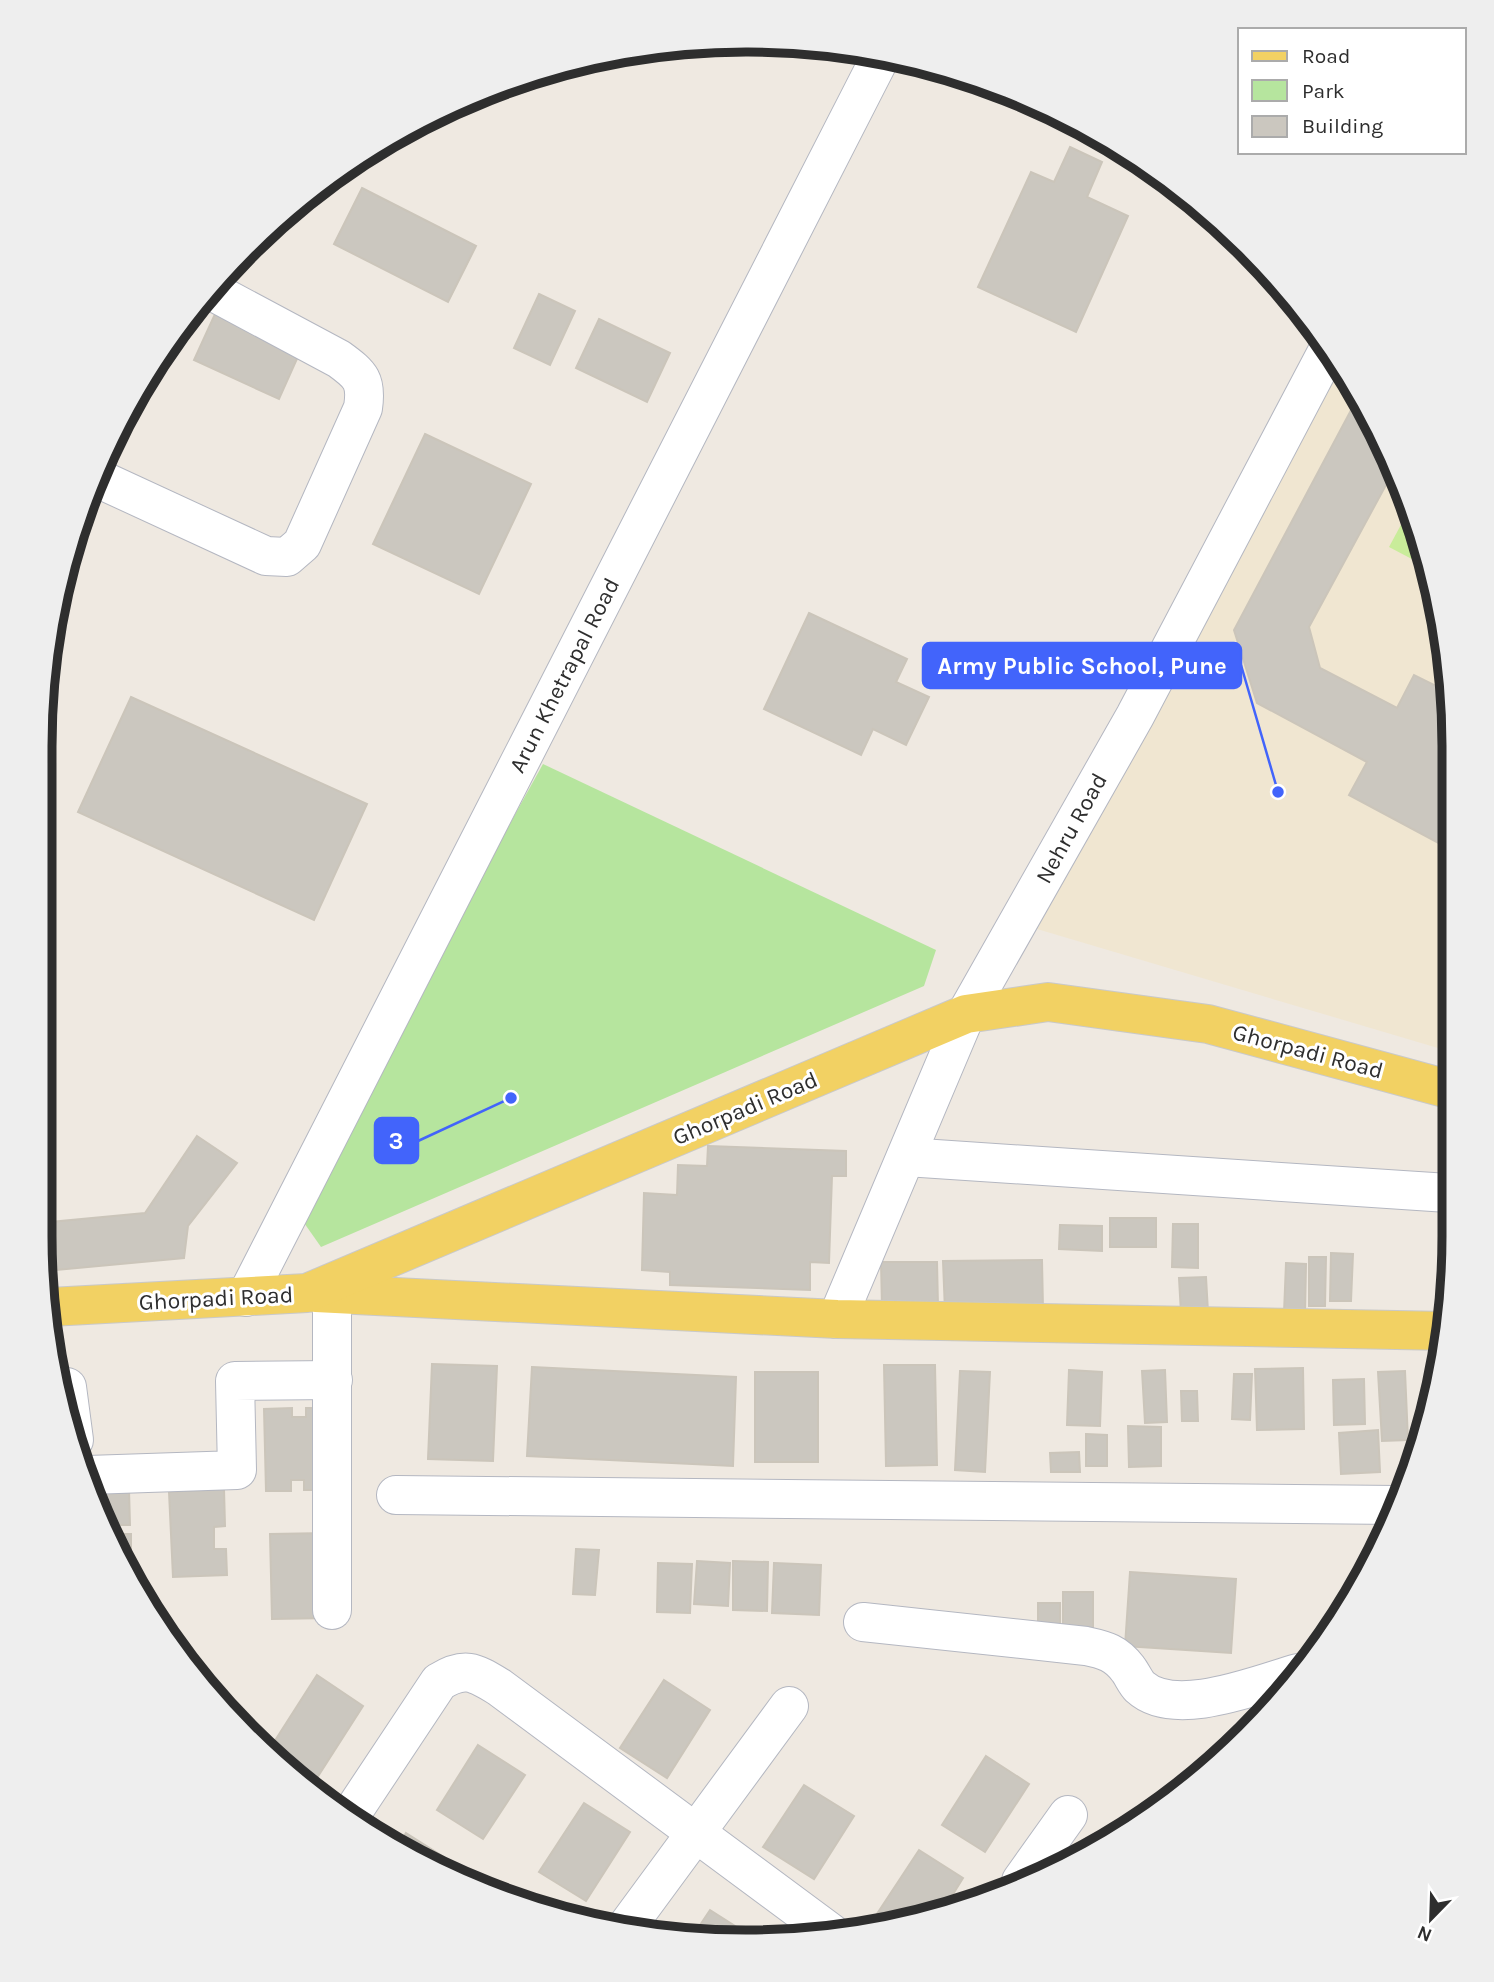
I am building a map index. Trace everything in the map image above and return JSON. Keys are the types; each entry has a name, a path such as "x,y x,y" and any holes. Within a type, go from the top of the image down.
{"main road":[{"name":"Ghorpadi Road","path":"56,1307 320,1293 966,1014 1048,1002 1208,1024 1442,1087"},
{"path":"320,1293 836,1319 1435,1331"}],"street":[{"name":"Arun Khetrapal Road","path":"246,1297 876,65"},
{"path":"105,482 266,556 287,557 302,544 363,408 366,389 355,371 339,359 220,295"},
{"name":"Nehru Road","path":"836,1319 966,1014 1135,716 1323,359"},
{"path":"906,1157 1442,1194"},
{"path":"320,1293 333,1380 332,1610"},
{"path":"95,1475 237,1470 235,1381 333,1380"},
{"path":"396,1495 1387,1505"},
{"path":"863,1622 1099,1649 1111,1652 1122,1662 1141,1688 1161,1697 1174,1699 1209,1698 1282,1678"},
{"path":"355,1808 439,1682 455,1672 477,1674 499,1687 821,1926"},
{"path":"632,1920 789,1706"},
{"path":"1029,1869 1068,1815"}],"shaded area":[{"path":"1331,372 1370,440 1405,524 1418,567 1436,656 1442,747 1442,1049 1037,929"}],"green space":[{"path":"1404,520 1416,561 1389,547"},
{"path":"543,764 936,950 924,986 321,1247 295,1210"}],"building":[{"path":"1070,147 1102,162 1087,197 1128,216 1076,332 978,287 1031,172 1054,182"},
{"path":"362,188 476,246 448,302 334,244"},
{"path":"539,294 575,311 550,365 514,348"},
{"path":"215,314 300,352 279,399 194,360"},
{"path":"599,319 670,353 647,402 576,368"},
{"path":"1352,408 1389,480 1309,627 1320,668 1397,708 1414,675 1439,687 1442,845 1349,795 1367,762 1257,703 1234,630"},
{"path":"425,434 531,484 479,594 373,544"},
{"path":"809,613 907,659 896,682 929,697 906,745 873,729 861,755 764,709"},
{"path":"131,697 367,804 314,920 78,812"},
{"path":"197,1136 237,1163 188,1226 184,1258 54,1270 52,1222 145,1213"},
{"path":"708,1146 846,1151 846,1176 832,1176 829,1263 810,1262 810,1290 670,1285 670,1272 642,1270 644,1193 677,1195 678,1165 707,1166"},
{"path":"1110,1218 1156,1218 1156,1247 1110,1247"},
{"path":"1173,1224 1198,1224 1198,1268 1172,1267"},
{"path":"1060,1225 1102,1226 1102,1251 1059,1249"},
{"path":"1331,1253 1353,1254 1351,1301 1330,1301"},
{"path":"1309,1257 1326,1257 1325,1306 1309,1306"},
{"path":"1042,1260 1043,1309 945,1311 943,1261"},
{"path":"881,1262 937,1262 938,1306 882,1307"},
{"path":"1286,1263 1306,1264 1305,1314 1284,1313"},
{"path":"1206,1277 1208,1312 1181,1313 1179,1278"},
{"path":"432,1364 497,1366 493,1461 428,1459"},
{"path":"884,1365 935,1365 937,1465 886,1466"},
{"path":"532,1367 736,1377 733,1466 527,1456"},
{"path":"1303,1368 1304,1429 1257,1430 1255,1369"},
{"path":"1069,1370 1102,1372 1100,1426 1067,1425"},
{"path":"1165,1370 1167,1422 1145,1423 1142,1371"},
{"path":"960,1371 990,1372 985,1472 955,1470"},
{"path":"1405,1371 1408,1440 1382,1441 1378,1372"},
{"path":"755,1372 818,1372 818,1462 755,1462"},
{"path":"1234,1374 1252,1374 1250,1420 1232,1419"},
{"path":"1364,1379 1365,1424 1334,1425 1333,1380"},
{"path":"1181,1391 1197,1391 1198,1421 1182,1421"},
{"path":"292,1408 292,1417 306,1417 306,1408 325,1408 327,1490 304,1490 304,1480 291,1480 291,1491 266,1491 264,1409"},
{"path":"1128,1426 1161,1427 1161,1466 1129,1467"},
{"path":"1378,1430 1380,1472 1341,1474 1339,1433"},
{"path":"1086,1434 1107,1435 1107,1466 1086,1466"},
{"path":"1079,1452 1080,1472 1051,1472 1050,1453"},
{"path":"224,1489 225,1526 214,1527 214,1549 226,1549 227,1575 173,1577 169,1492"},
{"path":"101,1490 129,1490 130,1525 116,1525"},
{"path":"328,1533 330,1618 272,1619 270,1534"},
{"path":"120,1534 131,1534 131,1555"},
{"path":"576,1549 599,1550 595,1595 573,1594"},
{"path":"697,1561 730,1563 728,1606 694,1604"},
{"path":"733,1561 768,1562 767,1611 733,1610"},
{"path":"658,1563 692,1564 690,1613 657,1612"},
{"path":"774,1563 821,1565 819,1615 772,1613"},
{"path":"1130,1572 1236,1579 1231,1653 1125,1646"},
{"path":"1063,1592 1093,1592 1093,1640 1063,1640"},
{"path":"1038,1603 1060,1603 1060,1638 1038,1638"},
{"path":"317,1675 363,1706 316,1779 274,1743"},
{"path":"664,1680 710,1710 667,1778 620,1748"},
{"path":"478,1745 525,1775 483,1839 437,1810"},
{"path":"986,1756 1029,1784 985,1852 942,1825"},
{"path":"804,1785 854,1816 814,1879 763,1847"},
{"path":"584,1803 630,1832 586,1901 539,1872"},
{"path":"406,1833 458,1866 440,1858 403,1838"},
{"path":"919,1850 963,1878 950,1899 875,1917"},
{"path":"710,1910 741,1930 702,1928 698,1928"}],"place":[{"name":"Army Public School, Pune","path":"1278,792"},
{"name":"3","path":"511,1098"}]}
